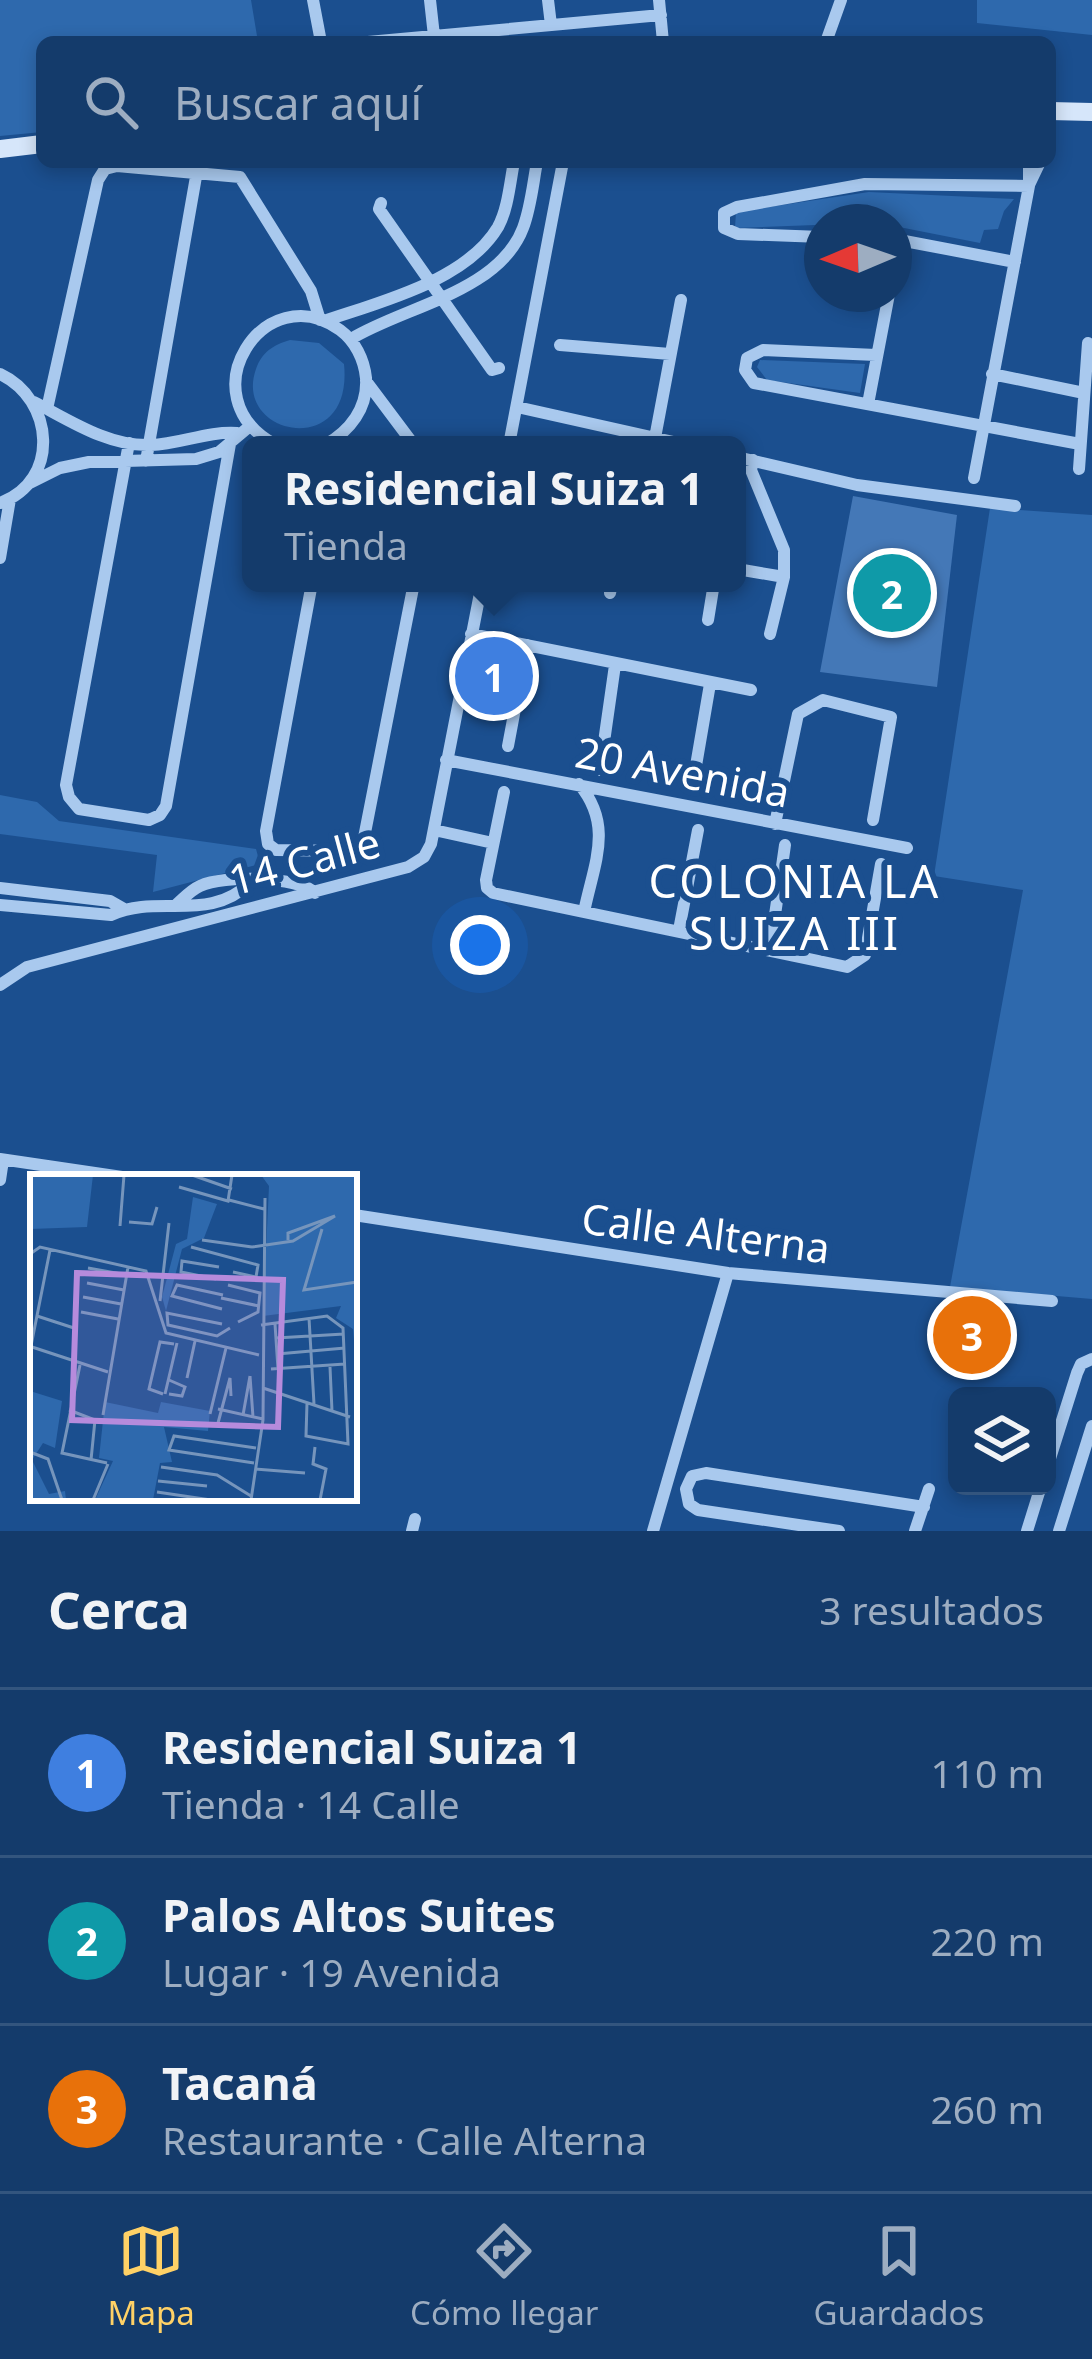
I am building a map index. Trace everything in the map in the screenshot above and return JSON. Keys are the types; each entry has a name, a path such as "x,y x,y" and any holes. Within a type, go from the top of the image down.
{"street":[{"path":"313,0 320,36"},
{"path":"430,0 434,36 661,15"},
{"path":"548,0 551,26"},
{"path":"659,0 662,36"},
{"path":"828,36 841,0"},
{"path":"1056,111 1092,112"},
{"path":"0,149 36,145"},
{"path":"29,483 45,443 41,405 98,180 110,168"},
{"path":"148,168 240,177 310,291 322,320"},
{"path":"322,320 431,284 492,235 502,218 513,168"},
{"path":"351,340 440,299 500,262 524,226 536,168"},
{"path":"511,436 562,168"},
{"path":"974,478 1029,168"},
{"path":"1029,186 1037,168"},
{"path":"146,461 197,171"},
{"path":"804,236 738,234 724,228 722,221 724,213 737,207 865,184 1029,186"},
{"path":"381,202 379,209 440,299 492,370 500,368"},
{"path":"502,218 524,226"},
{"path":"912,242 1015,262"},
{"path":"647,436 681,300"},
{"path":"868,404 885,312"},
{"path":"129,443 67,785 69,797 80,809 149,820 166,806 239,434 234,387 245,346 260,331 278,320 299,316 322,320 351,340 367,381 364,403 342,436"},
{"path":"1078,469 1088,343"},
{"path":"560,344 670,354"},
{"path":"876,355 754,352 747,358 748,377 754,383 1080,444"},
{"path":"0,374 68,422 129,443 148,446 218,432 246,436"},
{"path":"992,374 1084,393"},
{"path":"367,381 407,436"},
{"path":"517,407 634,436"},
{"path":"0,558 5,501 29,483 60,468 89,462 196,459 239,434"},
{"path":"746,459 857,485 1015,506"},
{"path":"753,460 751,470 784,550 784,577 770,634"},
{"path":"746,571 784,577"},
{"path":"310,592 266,831 268,844 276,850 362,848 412,592"},
{"name":"14 Calle","path":"0,985 27,968 408,867 424,857 434,830 480,592"},
{"path":"707,620 712,592"},
{"path":"472,634 751,690"},
{"path":"508,746 527,645"},
{"path":"600,770 615,665"},
{"path":"692,789 710,684"},
{"path":"775,824 798,714 824,700 891,717 873,820"},
{"name":"20 Avenida","path":"446,760 907,848"},
{"path":"579,784 598,810 602,827 584,911"},
{"path":"504,792 486,880 493,893 847,967 865,956 881,864"},
{"path":"434,830 493,843"},
{"path":"679,931 698,830"},
{"path":"770,950 785,845"},
{"path":"177,904 194,888 232,878 292,881 315,893"},
{"path":"0,905 111,915 124,909 177,904 196,908 237,895 250,882"},
{"path":"0,888 110,901 124,909"},
{"path":"45,910 47,893"},
{"path":"0,1180 1,1160 102,1174"},
{"name":"Calle Alterna","path":"357,1215 728,1273 1052,1300"},
{"path":"652,1531 728,1273"},
{"path":"1056,1440 1081,1364 1092,1359"},
{"path":"1059,1531 1092,1426"},
{"path":"839,1531 698,1510 688,1504 686,1489 692,1476 706,1473 924,1507"},
{"path":"915,1531 929,1489"},
{"path":"1027,1531 1038,1495"}],"shaded area":[{"path":"0,0 251,0 257,36 36,36 36,133 0,136"},
{"path":"977,0 1092,0 1092,35 977,23"},
{"path":"869,192 1014,199 998,229 984,230 980,243 912,230 912,204 804,204 804,225 735,228 736,212"},
{"path":"290,340 319,343 344,364 342,395 331,415 314,426 295,428 276,422 261,410 253,392 261,358"},
{"path":"760,360 865,364 860,393 767,380 757,367"},
{"path":"990,508 1092,515 1092,1299 950,1287 1023,890 934,876"},
{"path":"0,795 37,802 59,821 256,849 260,864 153,892 157,855 0,834"}],"building":[{"path":"853,496 957,515 937,687 820,672"}],"place":[{"name":"Palos Altos Suites","path":"892,593"},
{"name":"Residencial Suiza 1","path":"494,676"},
{"name":"Tacaná","path":"972,1335"}],"district":[{"name":"COLONIA LA SUIZA III","path":"795,906"}]}
